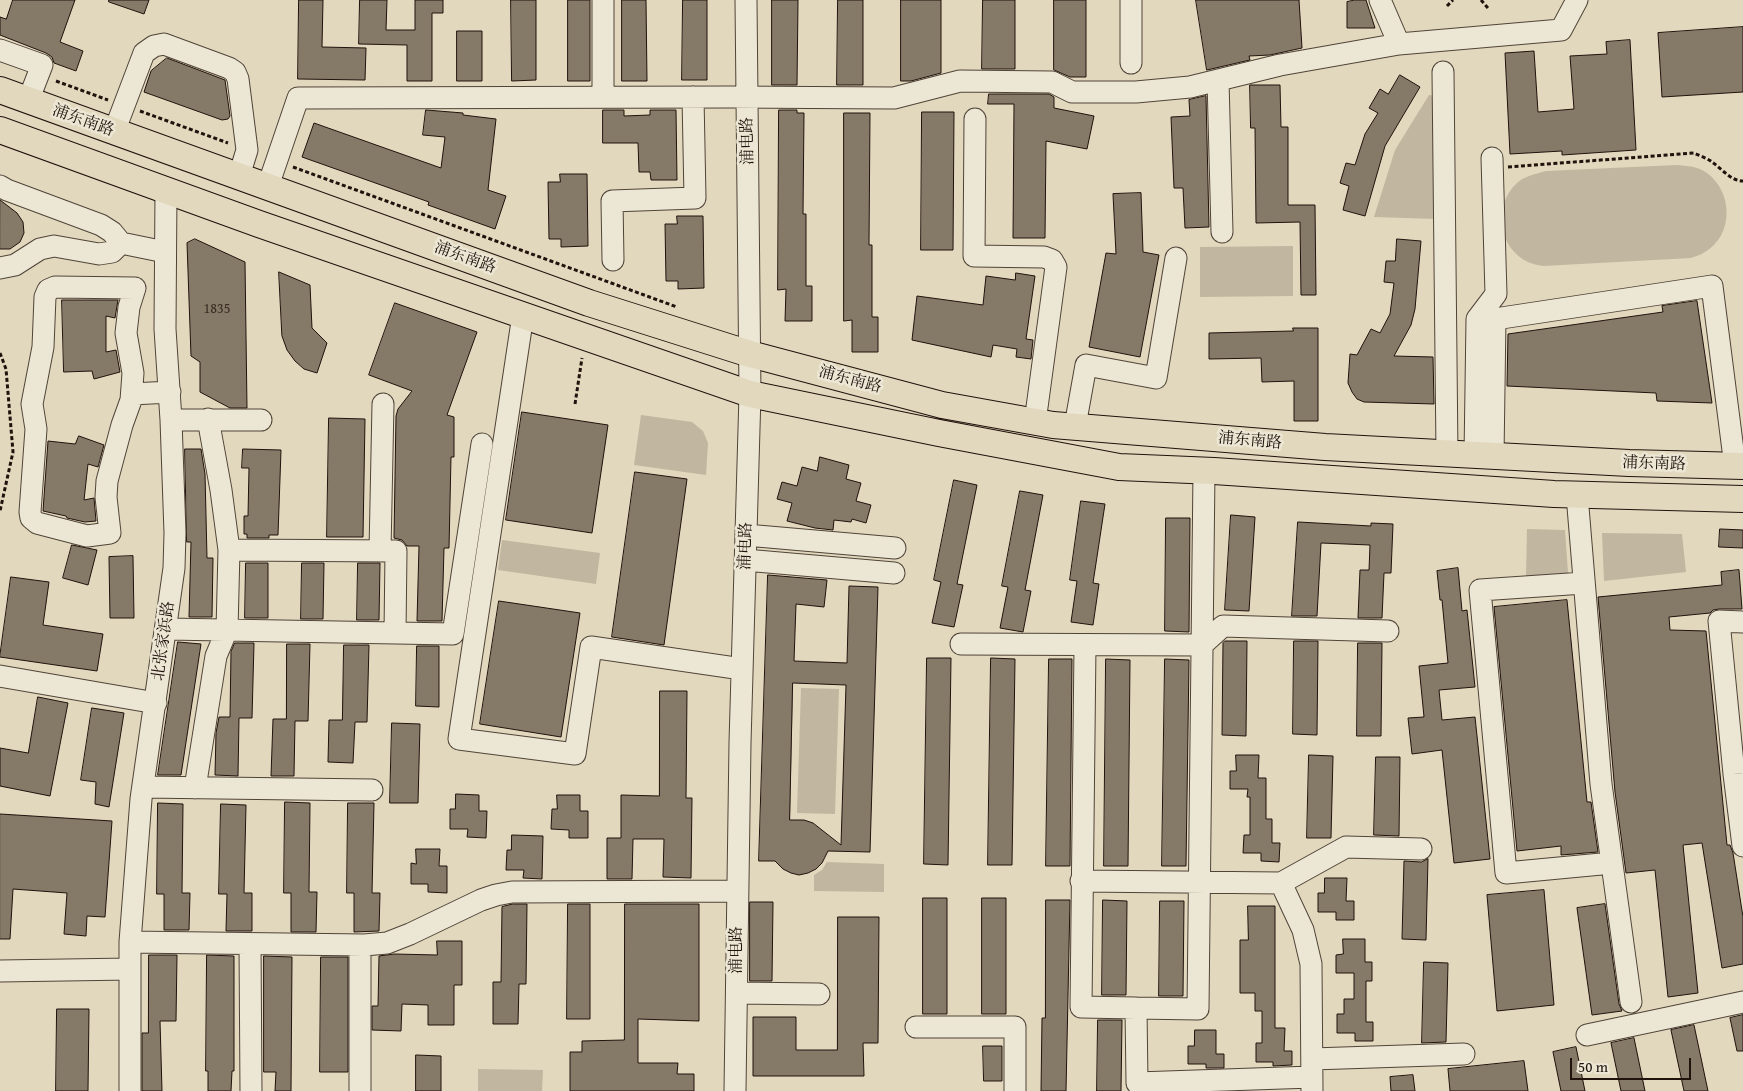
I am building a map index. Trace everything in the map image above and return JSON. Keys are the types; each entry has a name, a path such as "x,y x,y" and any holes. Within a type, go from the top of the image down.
{"main road":[{"name":"浦东南路","path":"0,90 589,303 750,354 942,405 1035,422 1325,447 1629,463 1739,466"},
{"name":"浦东南路","path":"0,130 259,224 750,394 949,435 1119,467 1577,495 1743,499"}],"street":[{"path":"603,0 603,97"},
{"name":"浦电路","path":"735,1091 737,891 750,394 746,0"},
{"path":"1131,0 1131,63"},
{"path":"1380,0 1399,44"},
{"path":"268,186 298,98 894,98 960,81 1052,82 1072,92 1136,92 1190,87 1280,65 1399,44 1561,30 1577,0"},
{"path":"114,132 144,53 154,46 164,44 229,68 235,72 238,79 247,150 240,176"},
{"path":"0,50 42,65 28,101"},
{"path":"1443,72 1447,454"},
{"path":"1218,80 1222,232"},
{"path":"613,260 612,201 695,198 693,97"},
{"path":"975,119 974,256 1044,257 1052,260 1056,267 1035,422"},
{"path":"1484,456 1478,319 1496,294 1492,163"},
{"path":"0,186 101,225 112,232 121,243 166,252"},
{"name":"北张家浜路","path":"130,1091 130,942 143,787 167,629 174,568 175,533 166,328 166,190"},
{"path":"0,268 15,266 40,249 54,246 99,254 112,252 121,243"},
{"path":"1075,426 1086,365 1156,378 1176,258"},
{"path":"1484,456 1496,319 1712,286 1739,466"},
{"path":"55,288 135,288 129,307 126,333 133,373 132,394 107,482 106,497 110,533 87,536 37,523 31,518 30,512 36,429 32,404 43,347 45,297 48,290 55,288"},
{"path":"523,315 459,739 575,754 591,647 742,669"},
{"path":"132,394 170,392"},
{"path":"380,551 383,404"},
{"path":"195,788 216,656 227,630 229,550 222,490 208,419"},
{"path":"171,420 261,420"},
{"path":"167,629 453,634 482,444"},
{"path":"1084,645 1081,1007 1198,1009 1204,471"},
{"path":"1577,495 1601,784 1631,1002"},
{"path":"746,535 895,548"},
{"path":"229,550 396,551 395,633"},
{"path":"745,560 894,573"},
{"path":"1584,583 1480,590 1506,873 1612,863"},
{"path":"1743,622 1719,621 1738,774 1743,846"},
{"path":"961,644 1202,645 1223,626 1388,631"},
{"path":"0,676 156,703"},
{"path":"143,787 372,790"},
{"path":"1082,881 1281,883 1346,847 1421,849"},
{"path":"1281,883 1303,930 1311,964 1312,1076"},
{"path":"130,942 360,945 387,943 481,900 512,892 737,891"},
{"path":"250,944 251,1091"},
{"path":"360,945 360,1091"},
{"path":"0,971 130,970"},
{"path":"737,993 819,994"},
{"path":"1587,1035 1743,1002"},
{"path":"1136,1008 1136,1083 1312,1076 1464,1054"},
{"path":"916,1027 1015,1028 1015,1091"}],"path":[{"path":"1447,6 1453,0"},
{"path":"1481,0 1488,8"},
{"path":"38,74 247,150"},
{"path":"1492,163 1694,153 1711,160 1727,175 1738,181 1743,181"},
{"path":"277,161 685,310"},
{"path":"575,404 583,355 589,338"},
{"path":"0,353 6,369 13,452 0,511"}],"shaded area":[{"path":"1429,95 1436,96 1436,219 1374,217 1395,150"},
{"path":"1689,166 1707,173 1716,181 1722,191 1725,202 1727,213 1721,235 1714,245 1700,255 1691,258 1543,266 1530,263 1518,255 1510,246 1505,236 1502,214 1509,192 1517,183 1534,174 1546,171"},
{"path":"1293,246 1293,296 1200,297 1200,247"},
{"path":"641,415 692,422 703,431 708,443 706,475 634,465"},
{"path":"1527,529 1565,530 1568,573 1526,576"},
{"path":"1602,533 1682,534 1686,572 1604,581"},
{"path":"502,540 600,553 596,584 498,570"},
{"path":"801,688 839,689 835,814 797,813"},
{"path":"827,862 884,864 884,892 814,891 814,875 822,870"},
{"path":"478,1069 543,1070 542,1091 478,1091"}],"building":[{"path":"13,0 75,0 60,42 83,51 76,71 54,63 52,57 46,53 0,35 0,17 6,19"},
{"path":"109,0 149,0 144,14 109,2"},
{"path":"299,0 323,0 322,47 366,48 365,80 298,79"},
{"path":"360,0 387,0 386,30 415,30 415,0 443,0 443,13 432,13 432,81 407,81 407,45 359,44"},
{"path":"511,0 536,0 536,80 512,81"},
{"path":"568,0 590,0 590,81 568,81"},
{"path":"622,0 646,0 647,81 622,81"},
{"path":"683,0 707,0 707,80 682,80"},
{"path":"772,0 798,0 797,85 772,85"},
{"path":"838,0 863,0 863,85 837,85"},
{"path":"901,0 941,0 941,73 911,81 901,81"},
{"path":"983,0 1015,0 1015,69 982,69"},
{"path":"1054,0 1086,0 1086,77 1070,77 1054,70"},
{"path":"1196,0 1299,0 1302,48 1270,55 1249,56 1250,60 1207,70"},
{"path":"1366,0 1375,28 1347,28 1347,2"},
{"path":"1743,27 1743,92 1662,97 1658,33"},
{"path":"457,31 482,31 482,81 457,81"},
{"path":"1630,40 1636,150 1562,155 1562,151 1510,154 1505,53 1534,51 1538,112 1574,109 1570,56 1607,54 1606,42"},
{"path":"167,58 225,80 230,116 228,119 222,120 144,92 151,71"},
{"path":"1400,75 1420,87 1385,146 1365,216 1343,210 1349,186 1340,183 1346,163 1355,165 1365,134 1378,113 1369,108 1380,89 1388,94"},
{"path":"1250,85 1280,85 1281,127 1288,127 1288,205 1315,205 1316,295 1301,295 1300,222 1256,223 1255,128 1251,128"},
{"path":"989,94 1049,94 1054,97 1054,108 1094,116 1087,149 1046,141 1045,238 1013,238 1014,104 988,104"},
{"path":"1206,96 1209,227 1185,228 1183,188 1174,188 1171,117 1190,116 1189,100"},
{"path":"426,110 463,113 463,115 496,119 488,190 506,196 495,229 428,205 429,202 302,157 314,123 441,168 445,137 423,135"},
{"path":"603,110 624,110 624,116 650,115 650,110 676,110 677,180 651,180 650,172 639,172 638,143 603,143"},
{"path":"779,110 797,110 797,113 804,113 803,214 806,214 806,286 812,286 812,321 785,321 786,289 778,290"},
{"path":"922,112 954,112 953,250 921,250"},
{"path":"844,113 870,113 869,245 872,245 872,317 878,317 878,352 852,352 852,320 844,321"},
{"path":"560,174 587,174 588,246 561,247 561,239 549,239 548,182 560,182"},
{"path":"1141,193 1143,252 1159,255 1140,357 1089,347 1106,253 1116,254 1113,194"},
{"path":"0,200 17,213 23,222 24,233 20,242 10,249 0,249"},
{"path":"677,216 703,216 704,288 678,289 678,281 666,281 665,224 677,224"},
{"path":"195,239 245,262 247,408 230,408 200,392 200,362 191,356 187,243"},
{"path":"1397,239 1421,241 1415,309 1411,325 1394,356 1433,357 1434,404 1364,402 1357,399 1348,383 1350,354 1357,355 1371,329 1380,333 1390,314 1394,283 1384,282 1386,261 1395,261"},
{"path":"279,272 310,285 312,328 327,343 317,373 304,369 287,350 282,336"},
{"path":"1016,273 1035,276 1026,339 1033,340 1031,359 1016,357 1017,349 993,345 991,357 912,340 917,296 983,305 986,276 1015,280"},
{"path":"62,300 118,300 115,318 106,316 106,352 116,350 120,372 94,379 92,371 64,372"},
{"path":"1697,301 1712,403 1657,401 1656,393 1507,386 1508,334 1663,312 1662,306"},
{"path":"395,303 477,332 447,415 454,417 454,457 451,457 449,548 444,548 442,621 417,621 419,546 407,546 402,540 394,538 396,416 398,409 412,391 369,375"},
{"path":"1293,328 1318,328 1318,421 1294,421 1294,381 1262,382 1261,358 1209,359 1209,333 1293,331"},
{"path":"522,412 608,425 592,533 506,520"},
{"path":"329,418 365,419 363,537 327,537"},
{"path":"79,436 104,445 98,467 88,464 84,500 94,498 96,521 85,522 43,511 48,441 75,444"},
{"path":"185,449 201,449 205,474 207,558 213,558 212,617 189,617 191,542 187,542"},
{"path":"243,449 281,450 278,535 269,535 269,538 247,538 247,534 244,534 244,516 248,516 249,468 242,468"},
{"path":"820,457 849,465 846,479 861,483 856,501 871,505 866,523 852,519 851,522 834,520 833,530 787,521 792,503 777,499 782,482 797,486 802,467 817,471"},
{"path":"635,472 687,479 664,645 612,637"},
{"path":"954,480 977,485 957,584 963,585 954,627 932,623 941,582 934,580"},
{"path":"1020,491 1043,495 1025,590 1031,591 1023,632 1000,628 1008,587 1002,586"},
{"path":"1081,501 1105,504 1093,583 1099,584 1093,625 1071,622 1077,581 1070,580"},
{"path":"1231,515 1255,517 1249,611 1225,610"},
{"path":"1166,518 1190,518 1189,632 1165,631"},
{"path":"1298,522 1371,526 1371,523 1393,524 1391,573 1384,573 1382,618 1358,618 1360,570 1369,570 1370,545 1321,543 1317,616 1292,616"},
{"path":"1720,529 1743,530 1743,548 1719,547"},
{"path":"72,545 97,550 88,585 63,578"},
{"path":"133,556 134,618 110,618 109,557"},
{"path":"246,563 268,563 268,618 245,618"},
{"path":"302,563 324,563 323,619 301,619"},
{"path":"358,563 380,563 379,620 357,620"},
{"path":"1458,568 1462,611 1467,610 1475,687 1439,690 1442,720 1475,717 1490,859 1454,863 1442,750 1412,754 1408,718 1424,717 1419,666 1448,663 1442,600 1440,600 1437,571"},
{"path":"1739,570 1742,609 1719,609 1713,610 1710,613 1669,617 1670,630 1706,631 1727,845 1730,845 1733,853 1743,917 1743,964 1722,968 1702,843 1683,845 1698,993 1668,997 1655,870 1626,873 1615,792 1598,597 1722,585 1721,572"},
{"path":"768,575 827,580 824,607 796,604 794,661 847,663 849,586 878,587 870,852 828,851 822,863 816,869 799,875 783,869 775,861 759,861","holes":["793,683 846,685 841,845 813,823 804,820 790,820"]},
{"path":"11,577 49,582 43,625 103,634 97,671 0,657"},
{"path":"1567,600 1587,802 1591,802 1598,852 1561,855 1561,846 1517,851 1494,607"},
{"path":"499,601 580,613 561,737 480,724"},
{"path":"1225,641 1247,641 1246,736 1222,735 1223,643"},
{"path":"1294,641 1318,641 1317,735 1293,734"},
{"path":"178,642 201,644 181,775 158,775"},
{"path":"235,643 254,643 252,718 239,718 238,776 215,775 216,733 219,717 230,717 231,652"},
{"path":"1358,643 1382,643 1381,736 1357,736"},
{"path":"287,644 310,644 308,721 295,721 294,776 271,776 273,719 286,719"},
{"path":"344,645 369,645 367,722 355,722 353,763 328,762 329,720 342,720"},
{"path":"417,646 439,646 439,707 416,706"},
{"path":"927,658 951,658 948,865 924,864"},
{"path":"991,658 1015,659 1012,865 988,865"},
{"path":"1049,659 1072,659 1070,866 1046,866"},
{"path":"1106,659 1130,660 1128,866 1104,866"},
{"path":"1165,659 1189,660 1186,866 1162,866"},
{"path":"660,691 687,691 686,798 692,798 691,878 663,877 664,839 633,839 632,879 607,879 607,838 621,838 621,795 659,796"},
{"path":"38,697 68,703 50,796 0,786 0,748 28,753"},
{"path":"92,708 124,713 109,807 95,804 96,782 81,780"},
{"path":"392,723 420,724 418,803 390,803"},
{"path":"1236,755 1259,755 1258,778 1266,778 1266,819 1272,819 1272,843 1280,843 1279,862 1261,861 1261,853 1243,853 1244,835 1250,835 1250,797 1247,797 1248,789 1230,789 1230,771 1236,771"},
{"path":"1309,755 1333,756 1331,838 1307,838"},
{"path":"1376,757 1400,757 1399,836 1374,835"},
{"path":"456,794 479,795 479,811 487,811 486,838 467,837 468,829 450,829 450,809 455,809"},
{"path":"557,795 580,795 580,811 588,811 588,838 569,838 569,830 551,829 552,809 557,809"},
{"path":"285,802 310,803 309,892 317,892 316,932 291,932 291,893 284,893"},
{"path":"158,803 183,804 182,893 190,893 189,930 164,930 164,894 157,894"},
{"path":"348,803 374,803 372,893 380,893 379,931 354,932 354,893 347,893"},
{"path":"221,804 246,805 244,893 252,893 252,931 226,931 227,894 219,894"},
{"path":"0,814 112,821 105,917 87,916 86,936 64,934 67,893 13,889 10,939 0,939"},
{"path":"512,835 543,836 542,879 523,878 524,870 506,870 507,850 511,850"},
{"path":"416,849 440,849 439,866 447,866 447,893 428,892 428,884 411,884 411,863 416,864"},
{"path":"1428,859 1426,940 1402,939 1404,861 1421,862"},
{"path":"1325,878 1347,878 1346,901 1354,901 1354,920 1336,920 1336,912 1318,912 1318,893 1324,893"},
{"path":"1544,890 1554,1005 1497,1011 1487,895"},
{"path":"923,898 947,898 947,1014 923,1014"},
{"path":"982,898 1006,898 1006,1014 982,1014"},
{"path":"1046,900 1070,900 1066,1091 1041,1091 1042,1018 1045,1018"},
{"path":"1103,900 1127,901 1126,995 1102,995"},
{"path":"1160,901 1184,901 1183,996 1159,996"},
{"path":"750,902 773,902 772,981 750,981"},
{"path":"513,904 527,904 526,984 519,984 518,1024 493,1024 493,982 501,982 502,907"},
{"path":"568,904 590,904 590,1019 567,1019"},
{"path":"625,904 699,904 699,1021 638,1019 638,1063 678,1063 677,1074 694,1074 694,1091 570,1091 570,1052 582,1052 582,1041 624,1040"},
{"path":"1605,904 1619,1004 1622,1011 1592,1015 1577,908"},
{"path":"1248,906 1275,906 1275,1028 1285,1028 1284,1051 1292,1051 1292,1065 1273,1066 1273,1062 1256,1062 1256,1043 1262,1043 1262,1011 1255,1011 1255,993 1240,993 1240,940 1248,940"},
{"path":"838,917 879,917 878,1043 863,1043 864,1076 753,1076 753,1017 796,1017 796,1050 837,1050"},
{"path":"1343,939 1365,939 1365,962 1372,962 1372,981 1366,981 1366,1022 1373,1022 1373,1041 1355,1041 1355,1033 1337,1033 1337,1014 1344,1014 1344,999 1354,999 1354,973 1336,973 1336,955 1343,954"},
{"path":"437,941 462,941 462,985 454,985 454,1025 428,1025 428,1005 402,1004 401,1031 372,1030 372,1006 378,1006 379,956 394,954 437,955"},
{"path":"149,955 177,955 176,1021 160,1021 162,1091 142,1091 142,1033 148,1033"},
{"path":"207,955 234,956 234,1071 232,1071 231,1091 208,1091 208,1071 206,1071"},
{"path":"264,956 292,957 291,1091 275,1091 276,1072 264,1072"},
{"path":"321,957 348,957 348,1072 320,1072"},
{"path":"1424,962 1448,963 1446,1042 1422,1043"},
{"path":"57,1009 89,1009 88,1091 56,1091"},
{"path":"1743,1015 1743,1051 1737,1051 1730,1018"},
{"path":"1098,1020 1122,1020 1121,1091 1097,1091"},
{"path":"1694,1025 1708,1091 1684,1091 1671,1030"},
{"path":"1195,1030 1216,1030 1216,1054 1224,1054 1224,1068 1206,1068 1206,1064 1188,1064 1188,1046 1194,1046"},
{"path":"1634,1038 1645,1091 1621,1091 1611,1043"},
{"path":"983,1046 1002,1046 1002,1081 984,1081"},
{"path":"1576,1047 1585,1091 1561,1091 1553,1052"},
{"path":"416,1055 441,1056 441,1091 416,1091"},
{"path":"1524,1061 1528,1091 1450,1091 1448,1069"},
{"path":"1413,1075 1415,1091 1391,1091 1390,1077"}]}
